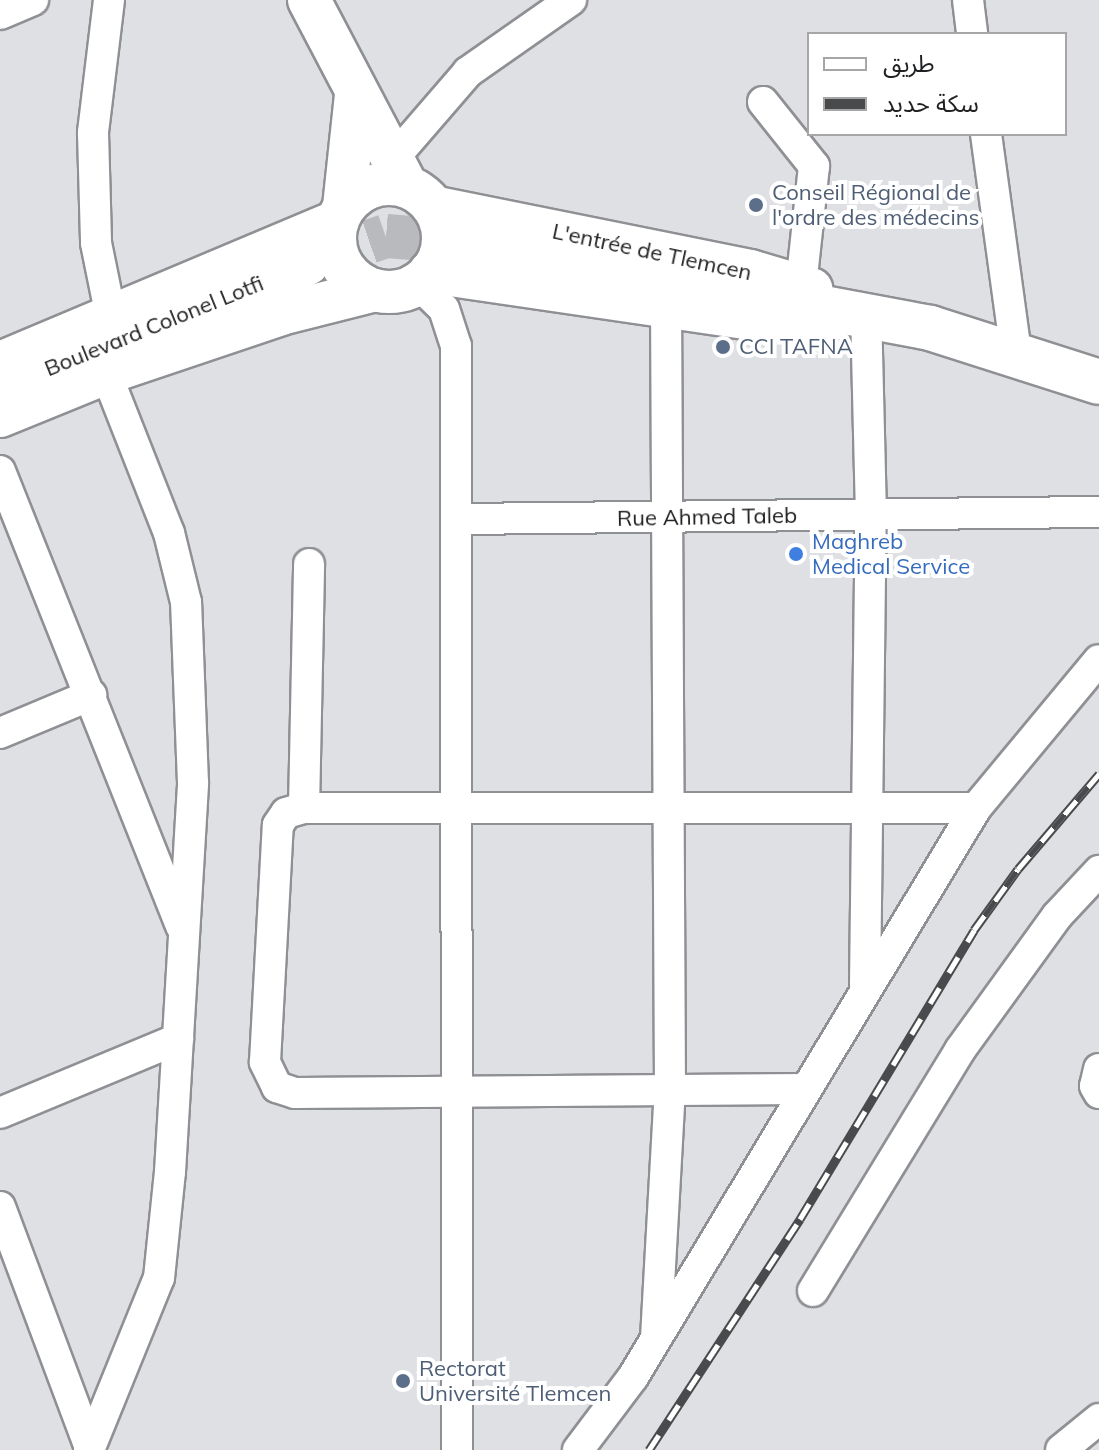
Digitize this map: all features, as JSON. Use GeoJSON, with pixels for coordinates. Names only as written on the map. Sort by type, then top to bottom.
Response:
{"type":"FeatureCollection","features":[{"type":"Feature","properties":{"kind":"main road"},"geometry":{"type":"LineString","coordinates":[[0,416],[106,373],[281,314],[424,278],[442,247],[411,184],[356,94],[309,0]]}},
{"type":"Feature","properties":{"kind":"main road"},"geometry":{"type":"LineString","coordinates":[[356,94],[340,214],[338,256],[359,283],[375,290]]}},
{"type":"Feature","properties":{"kind":"main road"},"geometry":{"type":"LineString","coordinates":[[0,363],[111,317],[340,214],[372,186],[411,184]]}},
{"type":"Feature","properties":{"kind":"main road","name":"L'entrée de Tlemcen"},"geometry":{"type":"LineString","coordinates":[[411,184],[801,285],[866,315]]}},
{"type":"Feature","properties":{"kind":"main road","name":"L'entrée de Tlemcen"},"geometry":{"type":"LineString","coordinates":[[476,243],[866,315],[1016,352],[1099,382]]}},
{"type":"Feature","properties":{"kind":"main road","name":"Boulevard Colonel Lotfi"},"geometry":{"type":"LineString","coordinates":[[0,389],[307,263]]}},
{"type":"Feature","properties":{"kind":"main road","name":"L'entrée de Tlemcen"},"geometry":{"type":"LineString","coordinates":[[424,278],[796,323],[866,315]]}},
{"type":"Feature","properties":{"kind":"street"},"geometry":{"type":"LineString","coordinates":[[0,14],[33,0]]}},
{"type":"Feature","properties":{"kind":"street"},"geometry":{"type":"LineString","coordinates":[[109,0],[93,133],[96,243],[111,317]]}},
{"type":"Feature","properties":{"kind":"street"},"geometry":{"type":"LineString","coordinates":[[411,184],[468,72],[571,0]]}},
{"type":"Feature","properties":{"kind":"street"},"geometry":{"type":"LineString","coordinates":[[968,0],[972,32]]}},
{"type":"Feature","properties":{"kind":"street"},"geometry":{"type":"LineString","coordinates":[[763,102],[814,166],[801,285]]}},
{"type":"Feature","properties":{"kind":"street"},"geometry":{"type":"LineString","coordinates":[[986,136],[1016,352]]}},
{"type":"Feature","properties":{"kind":"street"},"geometry":{"type":"LineString","coordinates":[[424,278],[455,333],[459,519],[457,1450]]}},
{"type":"Feature","properties":{"kind":"street"},"geometry":{"type":"LineString","coordinates":[[656,1338],[670,1089],[666,307]]}},
{"type":"Feature","properties":{"kind":"street"},"geometry":{"type":"LineString","coordinates":[[865,986],[871,515],[866,315]]}},
{"type":"Feature","properties":{"kind":"street"},"geometry":{"type":"LineString","coordinates":[[1057,367],[1099,358]]}},
{"type":"Feature","properties":{"kind":"street"},"geometry":{"type":"LineString","coordinates":[[89,1449],[159,1278],[178,1039],[193,783],[186,602],[169,533],[106,373]]}},
{"type":"Feature","properties":{"kind":"street"},"geometry":{"type":"LineString","coordinates":[[0,471],[185,936]]}},
{"type":"Feature","properties":{"kind":"street","name":"Rue Ahmed Taleb"},"geometry":{"type":"LineString","coordinates":[[459,519],[1099,512]]}},
{"type":"Feature","properties":{"kind":"street"},"geometry":{"type":"LineString","coordinates":[[304,808],[309,564]]}},
{"type":"Feature","properties":{"kind":"street"},"geometry":{"type":"LineString","coordinates":[[578,1450],[656,1338],[865,986],[976,808],[1099,660]]}},
{"type":"Feature","properties":{"kind":"street"},"geometry":{"type":"LineString","coordinates":[[0,733],[91,695]]}},
{"type":"Feature","properties":{"kind":"street"},"geometry":{"type":"LineString","coordinates":[[806,1089],[295,1093],[269,1081],[265,1062],[276,831],[286,813],[304,808],[976,808]]}},
{"type":"Feature","properties":{"kind":"street"},"geometry":{"type":"LineString","coordinates":[[813,1291],[960,1050],[1057,916],[1099,871]]}},
{"type":"Feature","properties":{"kind":"street"},"geometry":{"type":"LineString","coordinates":[[0,1113],[178,1039]]}},
{"type":"Feature","properties":{"kind":"street"},"geometry":{"type":"LineString","coordinates":[[1099,1069],[1099,1093]]}},
{"type":"Feature","properties":{"kind":"street"},"geometry":{"type":"LineString","coordinates":[[0,1207],[89,1449]]}},
{"type":"Feature","properties":{"kind":"street"},"geometry":{"type":"LineString","coordinates":[[1061,1450],[1099,1419]]}},
{"type":"Feature","properties":{"kind":"tunnel"},"geometry":{"type":"LineString","coordinates":[[307,263],[386,236],[476,243]]}},
{"type":"Feature","properties":{"kind":"railway"},"geometry":{"type":"LineString","coordinates":[[649,1450],[800,1219],[974,930],[1018,869],[1099,774]]}},
{"type":"Feature","properties":{"kind":"place","name":"Conseil Régional de l'ordre des médecins"},"geometry":{"type":"Point","coordinates":[756,205]}},
{"type":"Feature","properties":{"kind":"place","name":"CCI TAFNA"},"geometry":{"type":"Point","coordinates":[723,347]}},
{"type":"Feature","properties":{"kind":"place","name":"Maghreb Medical Service"},"geometry":{"type":"Point","coordinates":[796,554]}},
{"type":"Feature","properties":{"kind":"place","name":"Rectorat Université Tlemcen"},"geometry":{"type":"Point","coordinates":[403,1381]}}]}
